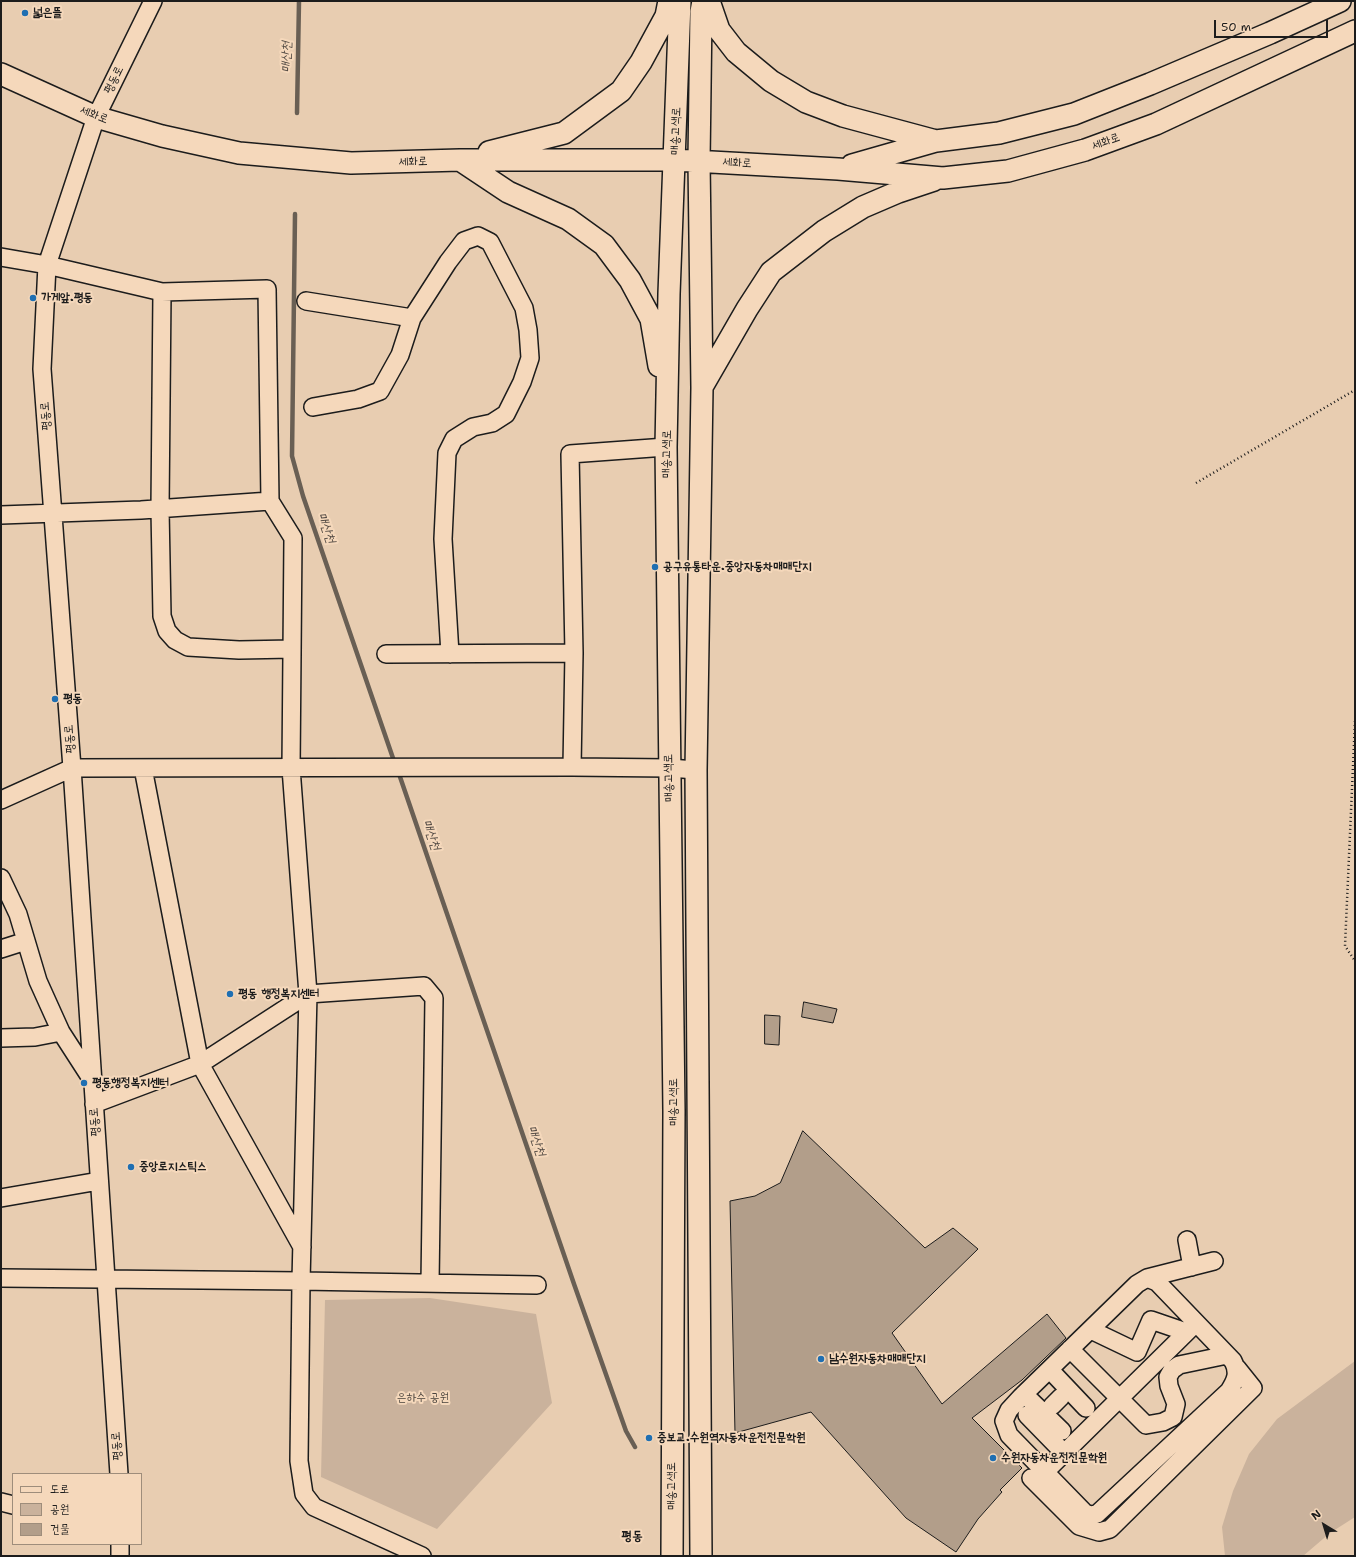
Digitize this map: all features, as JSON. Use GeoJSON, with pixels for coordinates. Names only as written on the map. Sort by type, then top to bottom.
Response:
{"type":"FeatureCollection","features":[{"type":"Feature","properties":{"kind":"main road"},"geometry":{"type":"LineString","coordinates":[[460,160],[564,133],[621,91],[641,62],[666,16],[669,1]]}},
{"type":"Feature","properties":{"kind":"main road","name":"매송고색로"},"geometry":{"type":"LineString","coordinates":[[672,1556],[674,1111],[666,448],[680,1]]}},
{"type":"Feature","properties":{"kind":"main road","name":"매송고색로"},"geometry":{"type":"LineString","coordinates":[[701,1556],[696,770],[702,388],[698,161],[703,1]]}},
{"type":"Feature","properties":{"kind":"main road"},"geometry":{"type":"LineString","coordinates":[[709,1],[719,30],[736,52],[771,82],[806,102],[843,116],[936,141]]}},
{"type":"Feature","properties":{"kind":"main road"},"geometry":{"type":"LineString","coordinates":[[1270,33],[1326,1]]}},
{"type":"Feature","properties":{"kind":"main road","name":"세화로"},"geometry":{"type":"LineString","coordinates":[[838,169],[936,141],[999,133],[1074,114],[1150,84],[1270,33],[1340,1]]}},
{"type":"Feature","properties":{"kind":"main road","name":"세화로"},"geometry":{"type":"LineString","coordinates":[[1,74],[96,117],[162,136],[240,153],[351,163],[460,160],[675,160],[838,169],[942,178],[1008,171],[1085,150],[1156,124],[1355,31]]}},
{"type":"Feature","properties":{"kind":"main road"},"geometry":{"type":"LineString","coordinates":[[460,160],[508,192],[568,219],[604,246],[630,280],[651,319],[667,418]]}},
{"type":"Feature","properties":{"kind":"main road"},"geometry":{"type":"LineString","coordinates":[[702,388],[747,309],[771,272],[824,231],[863,208],[898,192],[942,178]]}},
{"type":"Feature","properties":{"kind":"street","name":"평동로"},"geometry":{"type":"LineString","coordinates":[[119,1473],[72,768],[42,369],[47,265],[96,117],[153,1]]}},
{"type":"Feature","properties":{"kind":"street"},"geometry":{"type":"LineString","coordinates":[[313,408],[358,399],[380,391],[400,355],[412,318],[448,262],[464,241],[478,236],[490,242],[524,308],[528,330],[530,358],[522,382],[506,414],[492,423],[473,427],[454,438],[448,453],[443,539],[450,654]]}},
{"type":"Feature","properties":{"kind":"street"},"geometry":{"type":"LineString","coordinates":[[1,258],[47,265],[162,292],[267,289],[270,501],[293,538],[291,768],[308,994],[301,1280],[299,1461],[304,1494],[314,1507],[422,1556]]}},
{"type":"Feature","properties":{"kind":"street"},"geometry":{"type":"LineString","coordinates":[[162,292],[160,509],[162,616],[167,631],[175,640],[188,647],[239,650],[292,649]]}},
{"type":"Feature","properties":{"kind":"street"},"geometry":{"type":"LineString","coordinates":[[306,301],[412,318]]}},
{"type":"Feature","properties":{"kind":"street"},"geometry":{"type":"LineString","coordinates":[[572,767],[574,653],[570,454],[666,448]]}},
{"type":"Feature","properties":{"kind":"street"},"geometry":{"type":"LineString","coordinates":[[1,515],[160,509],[270,501]]}},
{"type":"Feature","properties":{"kind":"street"},"geometry":{"type":"LineString","coordinates":[[386,654],[574,653]]}},
{"type":"Feature","properties":{"kind":"street"},"geometry":{"type":"LineString","coordinates":[[1,800],[72,768],[572,767],[669,768],[696,770]]}},
{"type":"Feature","properties":{"kind":"street"},"geometry":{"type":"LineString","coordinates":[[142,768],[200,1064],[302,1247]]}},
{"type":"Feature","properties":{"kind":"street"},"geometry":{"type":"LineString","coordinates":[[1,878],[18,914],[38,981],[61,1032],[93,1082]]}},
{"type":"Feature","properties":{"kind":"street"},"geometry":{"type":"LineString","coordinates":[[1,950],[26,941]]}},
{"type":"Feature","properties":{"kind":"street"},"geometry":{"type":"LineString","coordinates":[[94,1104],[200,1064],[308,994],[424,986],[434,998],[430,1283]]}},
{"type":"Feature","properties":{"kind":"street"},"geometry":{"type":"LineString","coordinates":[[1,1038],[34,1037],[61,1032]]}},
{"type":"Feature","properties":{"kind":"street"},"geometry":{"type":"LineString","coordinates":[[1,1198],[99,1181]]}},
{"type":"Feature","properties":{"kind":"street"},"geometry":{"type":"LineString","coordinates":[[1187,1240],[1192,1267]]}},
{"type":"Feature","properties":{"kind":"street"},"geometry":{"type":"LineString","coordinates":[[1147,1278],[1157,1282],[1191,1328],[1232,1362],[1236,1380],[1229,1390],[1097,1514],[1091,1515],[1085,1513],[1038,1475],[1009,1435],[1004,1421],[1010,1410],[1024,1394],[1138,1284],[1147,1278],[1214,1261]]}},
{"type":"Feature","properties":{"kind":"street"},"geometry":{"type":"LineString","coordinates":[[1,1278],[301,1280],[537,1285]]}},
{"type":"Feature","properties":{"kind":"street"},"geometry":{"type":"LineString","coordinates":[[1091,1330],[1137,1352],[1151,1320],[1191,1328]]}},
{"type":"Feature","properties":{"kind":"street"},"geometry":{"type":"LineString","coordinates":[[1038,1475],[1064,1453],[1191,1328]]}},
{"type":"Feature","properties":{"kind":"street"},"geometry":{"type":"LineString","coordinates":[[1070,1349],[1146,1425],[1163,1422],[1173,1417],[1176,1404],[1169,1386],[1168,1377],[1172,1370],[1179,1365],[1232,1362]]}},
{"type":"Feature","properties":{"kind":"street"},"geometry":{"type":"LineString","coordinates":[[1050,1370],[1066,1406]]}},
{"type":"Feature","properties":{"kind":"street"},"geometry":{"type":"LineString","coordinates":[[1024,1394],[1066,1406],[1091,1426]]}},
{"type":"Feature","properties":{"kind":"street"},"geometry":{"type":"LineString","coordinates":[[1031,1424],[1064,1453]]}},
{"type":"Feature","properties":{"kind":"street"},"geometry":{"type":"LineString","coordinates":[[1,1502],[12,1505]]}},
{"type":"Feature","properties":{"kind":"street"},"geometry":{"type":"LineString","coordinates":[[120,1545],[120,1556]]}},
{"type":"Feature","properties":{"kind":"path"},"geometry":{"type":"LineString","coordinates":[[1196,483],[1355,390]]}},
{"type":"Feature","properties":{"kind":"path"},"geometry":{"type":"LineString","coordinates":[[1355,722],[1345,946],[1355,961]]}},
{"type":"Feature","properties":{"kind":"green space","name":"은하수 공원"},"geometry":{"type":"Polygon","coordinates":[[[430,1298],[536,1314],[552,1403],[437,1529],[321,1477],[325,1300],[430,1298]]]}},
{"type":"Feature","properties":{"kind":"green space"},"geometry":{"type":"Polygon","coordinates":[[[1355,1361],[1355,1517],[1330,1533],[1303,1556],[1225,1556],[1222,1527],[1233,1491],[1249,1454],[1277,1419],[1355,1361]]]}},
{"type":"Feature","properties":{"kind":"building"},"geometry":{"type":"Polygon","coordinates":[[[804,1002],[837,1009],[833,1023],[802,1017],[804,1002]]]}},
{"type":"Feature","properties":{"kind":"building"},"geometry":{"type":"Polygon","coordinates":[[[765,1015],[780,1016],[779,1045],[765,1044],[765,1015]]]}},
{"type":"Feature","properties":{"kind":"building","name":"남수원자동차매매단지"},"geometry":{"type":"Polygon","coordinates":[[[803,1131],[925,1248],[953,1228],[978,1249],[892,1333],[942,1404],[1047,1314],[1066,1338],[1022,1380],[972,1418],[1022,1468],[1000,1490],[1002,1492],[978,1519],[956,1552],[906,1518],[811,1412],[735,1433],[730,1201],[755,1196],[780,1183],[803,1131]]]}},
{"type":"Feature","properties":{"kind":"waterway","name":"매산천"},"geometry":{"type":"LineString","coordinates":[[297,113],[299,1]]}},
{"type":"Feature","properties":{"kind":"waterway","name":"매산천"},"geometry":{"type":"LineString","coordinates":[[295,214],[292,456],[303,496],[395,764]]}},
{"type":"Feature","properties":{"kind":"waterway","name":"매산천"},"geometry":{"type":"LineString","coordinates":[[398,771],[574,1284],[626,1431],[635,1447]]}},
{"type":"Feature","properties":{"kind":"place","name":"넓은뜰"},"geometry":{"type":"Point","coordinates":[25,13]}},
{"type":"Feature","properties":{"kind":"place","name":"가게앞.평동"},"geometry":{"type":"Point","coordinates":[33,298]}},
{"type":"Feature","properties":{"kind":"place","name":"공구유통타운.중앙자동차매매단지"},"geometry":{"type":"Point","coordinates":[655,567]}},
{"type":"Feature","properties":{"kind":"place","name":"평동"},"geometry":{"type":"Point","coordinates":[55,699]}},
{"type":"Feature","properties":{"kind":"place","name":"평동 행정복지센터"},"geometry":{"type":"Point","coordinates":[230,994]}},
{"type":"Feature","properties":{"kind":"place","name":"평동행정복지센터"},"geometry":{"type":"Point","coordinates":[84,1083]}},
{"type":"Feature","properties":{"kind":"place","name":"중앙로지스틱스"},"geometry":{"type":"Point","coordinates":[131,1167]}},
{"type":"Feature","properties":{"kind":"place","name":"남수원자동차매매단지"},"geometry":{"type":"Point","coordinates":[821,1359]}},
{"type":"Feature","properties":{"kind":"place","name":"중보교.수원역자동차운전전문학원"},"geometry":{"type":"Point","coordinates":[649,1438]}},
{"type":"Feature","properties":{"kind":"place","name":"수원자동차운전전문학원"},"geometry":{"type":"Point","coordinates":[993,1458]}},
{"type":"Feature","properties":{"kind":"district","name":"평동"},"geometry":{"type":"Point","coordinates":[632,1537]}}]}
